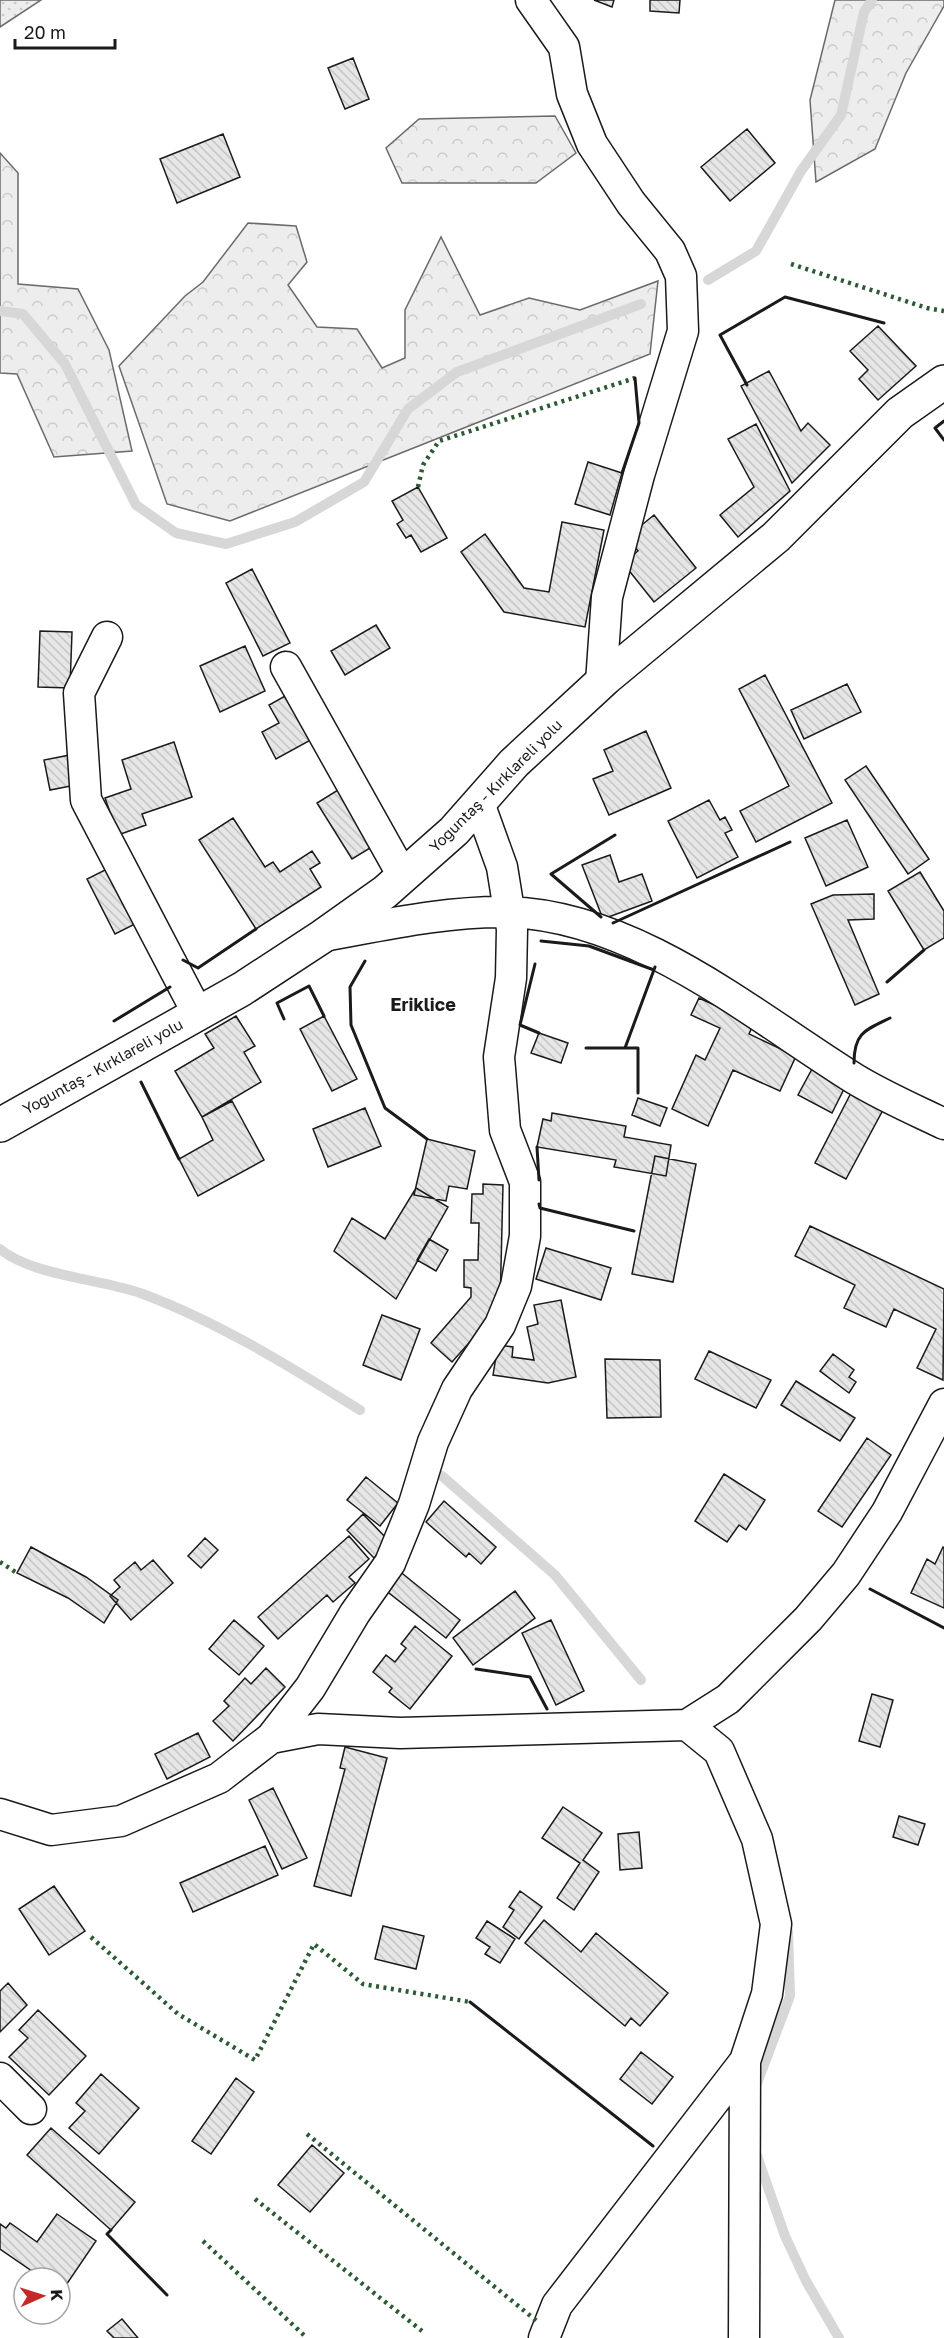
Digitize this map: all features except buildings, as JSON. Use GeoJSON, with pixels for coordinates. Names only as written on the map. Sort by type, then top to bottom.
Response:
{"type":"FeatureCollection","features":[{"type":"Feature","properties":{"kind":"street"},"geometry":{"type":"LineString","coordinates":[[531,0],[564,47],[572,94],[592,144],[631,203],[670,251],[681,276],[683,331],[639,476],[607,597],[601,683]]}},
{"type":"Feature","properties":{"kind":"street","name":"Yoğuntaş - Kırklareli yolu"},"geometry":{"type":"LineString","coordinates":[[0,1125],[198,1014],[323,936],[403,876],[454,831],[514,763],[601,683],[777,537],[900,413],[944,382]]}},
{"type":"Feature","properties":{"kind":"street"},"geometry":{"type":"LineString","coordinates":[[107,637],[79,693],[86,800],[198,1014]]}},
{"type":"Feature","properties":{"kind":"street"},"geometry":{"type":"LineString","coordinates":[[286,667],[403,876]]}},
{"type":"Feature","properties":{"kind":"street"},"geometry":{"type":"LineString","coordinates":[[0,1839],[12,1834],[121,1821],[219,1778],[271,1738],[310,1688],[355,1613],[390,1563],[414,1504],[433,1442],[457,1389],[500,1325],[516,1286],[525,1236],[525,1182],[505,1130],[500,1057],[511,978],[509,912],[502,867],[479,803]]}},
{"type":"Feature","properties":{"kind":"street"},"geometry":{"type":"LineString","coordinates":[[323,936],[444,914],[509,912],[574,922],[645,949],[700,977],[857,1079],[944,1124]]}},
{"type":"Feature","properties":{"kind":"street"},"geometry":{"type":"LineString","coordinates":[[271,1738],[318,1729],[400,1733],[687,1725],[728,1699],[808,1619],[846,1574],[886,1512],[944,1404]]}},
{"type":"Feature","properties":{"kind":"street"},"geometry":{"type":"LineString","coordinates":[[687,1725],[719,1751],[757,1839],[776,1924],[767,1994],[745,2061],[744,2338]]}},
{"type":"Feature","properties":{"kind":"street"},"geometry":{"type":"LineString","coordinates":[[0,1814],[51,1830]]}},
{"type":"Feature","properties":{"kind":"street"},"geometry":{"type":"LineString","coordinates":[[544,2338],[557,2305],[745,2061]]}},
{"type":"Feature","properties":{"kind":"street"},"geometry":{"type":"LineString","coordinates":[[0,2078],[31,2109]]}},
{"type":"Feature","properties":{"kind":"green space"},"geometry":{"type":"Polygon","coordinates":[[[0,0],[41,0],[0,27],[0,0]]]}},
{"type":"Feature","properties":{"kind":"green space"},"geometry":{"type":"Polygon","coordinates":[[[835,0],[944,0],[944,6],[906,73],[875,149],[816,182],[810,100],[835,0]]]}},
{"type":"Feature","properties":{"kind":"green space"},"geometry":{"type":"Polygon","coordinates":[[[555,116],[576,153],[536,183],[402,183],[386,148],[419,119],[555,116]]]}},
{"type":"Feature","properties":{"kind":"green space"},"geometry":{"type":"Polygon","coordinates":[[[0,153],[18,173],[18,284],[78,289],[109,350],[132,451],[54,457],[17,374],[0,373],[0,153]]]}},
{"type":"Feature","properties":{"kind":"green space"},"geometry":{"type":"Polygon","coordinates":[[[248,223],[296,226],[307,262],[288,285],[317,327],[357,329],[382,368],[405,358],[405,310],[441,237],[480,315],[529,298],[580,310],[658,281],[650,354],[230,521],[167,504],[119,366],[185,296],[203,282],[248,223]]]}},
{"type":"Feature","properties":{"kind":"waterway"},"geometry":{"type":"LineString","coordinates":[[708,280],[756,251],[801,171],[841,115],[864,12],[872,0]]}},
{"type":"Feature","properties":{"kind":"waterway"},"geometry":{"type":"LineString","coordinates":[[0,311],[23,314],[65,364],[136,505],[176,533],[226,544],[295,522],[364,482],[408,409],[457,372],[641,304]]}},
{"type":"Feature","properties":{"kind":"waterway"},"geometry":{"type":"LineString","coordinates":[[0,1249],[30,1265],[127,1289],[200,1318],[255,1347],[360,1410]]}},
{"type":"Feature","properties":{"kind":"waterway"},"geometry":{"type":"LineString","coordinates":[[442,1476],[555,1575],[641,1680]]}},
{"type":"Feature","properties":{"kind":"waterway"},"geometry":{"type":"LineString","coordinates":[[756,2086],[790,1996],[788,1931]]}},
{"type":"Feature","properties":{"kind":"waterway"},"geometry":{"type":"LineString","coordinates":[[756,2153],[785,2236],[806,2281],[839,2338]]}},
{"type":"Feature","properties":{"kind":"hedge"},"geometry":{"type":"LineString","coordinates":[[791,264],[927,308],[944,311]]}},
{"type":"Feature","properties":{"kind":"hedge"},"geometry":{"type":"LineString","coordinates":[[418,487],[423,465],[439,441],[635,378]]}},
{"type":"Feature","properties":{"kind":"hedge"},"geometry":{"type":"LineString","coordinates":[[0,1562],[17,1573]]}},
{"type":"Feature","properties":{"kind":"hedge"},"geometry":{"type":"LineString","coordinates":[[91,1937],[178,2014],[255,2060],[314,1944],[363,1984],[470,2002]]}},
{"type":"Feature","properties":{"kind":"hedge"},"geometry":{"type":"LineString","coordinates":[[307,2134],[538,2322]]}},
{"type":"Feature","properties":{"kind":"hedge"},"geometry":{"type":"LineString","coordinates":[[255,2199],[422,2331]]}},
{"type":"Feature","properties":{"kind":"hedge"},"geometry":{"type":"LineString","coordinates":[[203,2241],[307,2338]]}},
{"type":"Feature","properties":{"kind":"wall"},"geometry":{"type":"LineString","coordinates":[[747,385],[720,335],[785,297],[884,323]]}},
{"type":"Feature","properties":{"kind":"wall"},"geometry":{"type":"LineString","coordinates":[[622,473],[639,423],[635,378]]}},
{"type":"Feature","properties":{"kind":"wall"},"geometry":{"type":"LineString","coordinates":[[944,421],[935,428],[944,440]]}},
{"type":"Feature","properties":{"kind":"wall"},"geometry":{"type":"LineString","coordinates":[[601,917],[551,874],[615,835]]}},
{"type":"Feature","properties":{"kind":"wall"},"geometry":{"type":"LineString","coordinates":[[613,923],[790,842]]}},
{"type":"Feature","properties":{"kind":"wall"},"geometry":{"type":"LineString","coordinates":[[183,960],[198,968],[256,929]]}},
{"type":"Feature","properties":{"kind":"wall"},"geometry":{"type":"LineString","coordinates":[[541,941],[589,946],[654,970]]}},
{"type":"Feature","properties":{"kind":"wall"},"geometry":{"type":"LineString","coordinates":[[887,982],[924,950]]}},
{"type":"Feature","properties":{"kind":"wall"},"geometry":{"type":"LineString","coordinates":[[365,961],[350,987],[351,1025],[385,1108],[427,1139]]}},
{"type":"Feature","properties":{"kind":"wall"},"geometry":{"type":"LineString","coordinates":[[535,964],[520,1025],[539,1033]]}},
{"type":"Feature","properties":{"kind":"wall"},"geometry":{"type":"LineString","coordinates":[[625,1048],[655,967]]}},
{"type":"Feature","properties":{"kind":"wall"},"geometry":{"type":"LineString","coordinates":[[284,1019],[277,1003],[309,986],[324,1016]]}},
{"type":"Feature","properties":{"kind":"wall"},"geometry":{"type":"LineString","coordinates":[[114,1021],[170,987]]}},
{"type":"Feature","properties":{"kind":"wall"},"geometry":{"type":"LineString","coordinates":[[854,1063],[859,1039],[868,1030],[890,1018]]}},
{"type":"Feature","properties":{"kind":"wall"},"geometry":{"type":"LineString","coordinates":[[586,1048],[638,1048],[638,1093]]}},
{"type":"Feature","properties":{"kind":"wall"},"geometry":{"type":"LineString","coordinates":[[141,1082],[179,1159]]}},
{"type":"Feature","properties":{"kind":"wall"},"geometry":{"type":"LineString","coordinates":[[537,1147],[539,1180]]}},
{"type":"Feature","properties":{"kind":"wall"},"geometry":{"type":"LineString","coordinates":[[539,1204],[540,1208],[634,1231]]}},
{"type":"Feature","properties":{"kind":"wall"},"geometry":{"type":"LineString","coordinates":[[870,1589],[944,1628]]}},
{"type":"Feature","properties":{"kind":"wall"},"geometry":{"type":"LineString","coordinates":[[476,1669],[530,1677],[547,1709]]}},
{"type":"Feature","properties":{"kind":"wall"},"geometry":{"type":"LineString","coordinates":[[470,2002],[653,2146]]}},
{"type":"Feature","properties":{"kind":"wall"},"geometry":{"type":"LineString","coordinates":[[111,2230],[107,2234],[167,2295]]}},
{"type":"Feature","properties":{"kind":"district","name":"Eriklice"},"geometry":{"type":"Point","coordinates":[423,1005]}}]}
